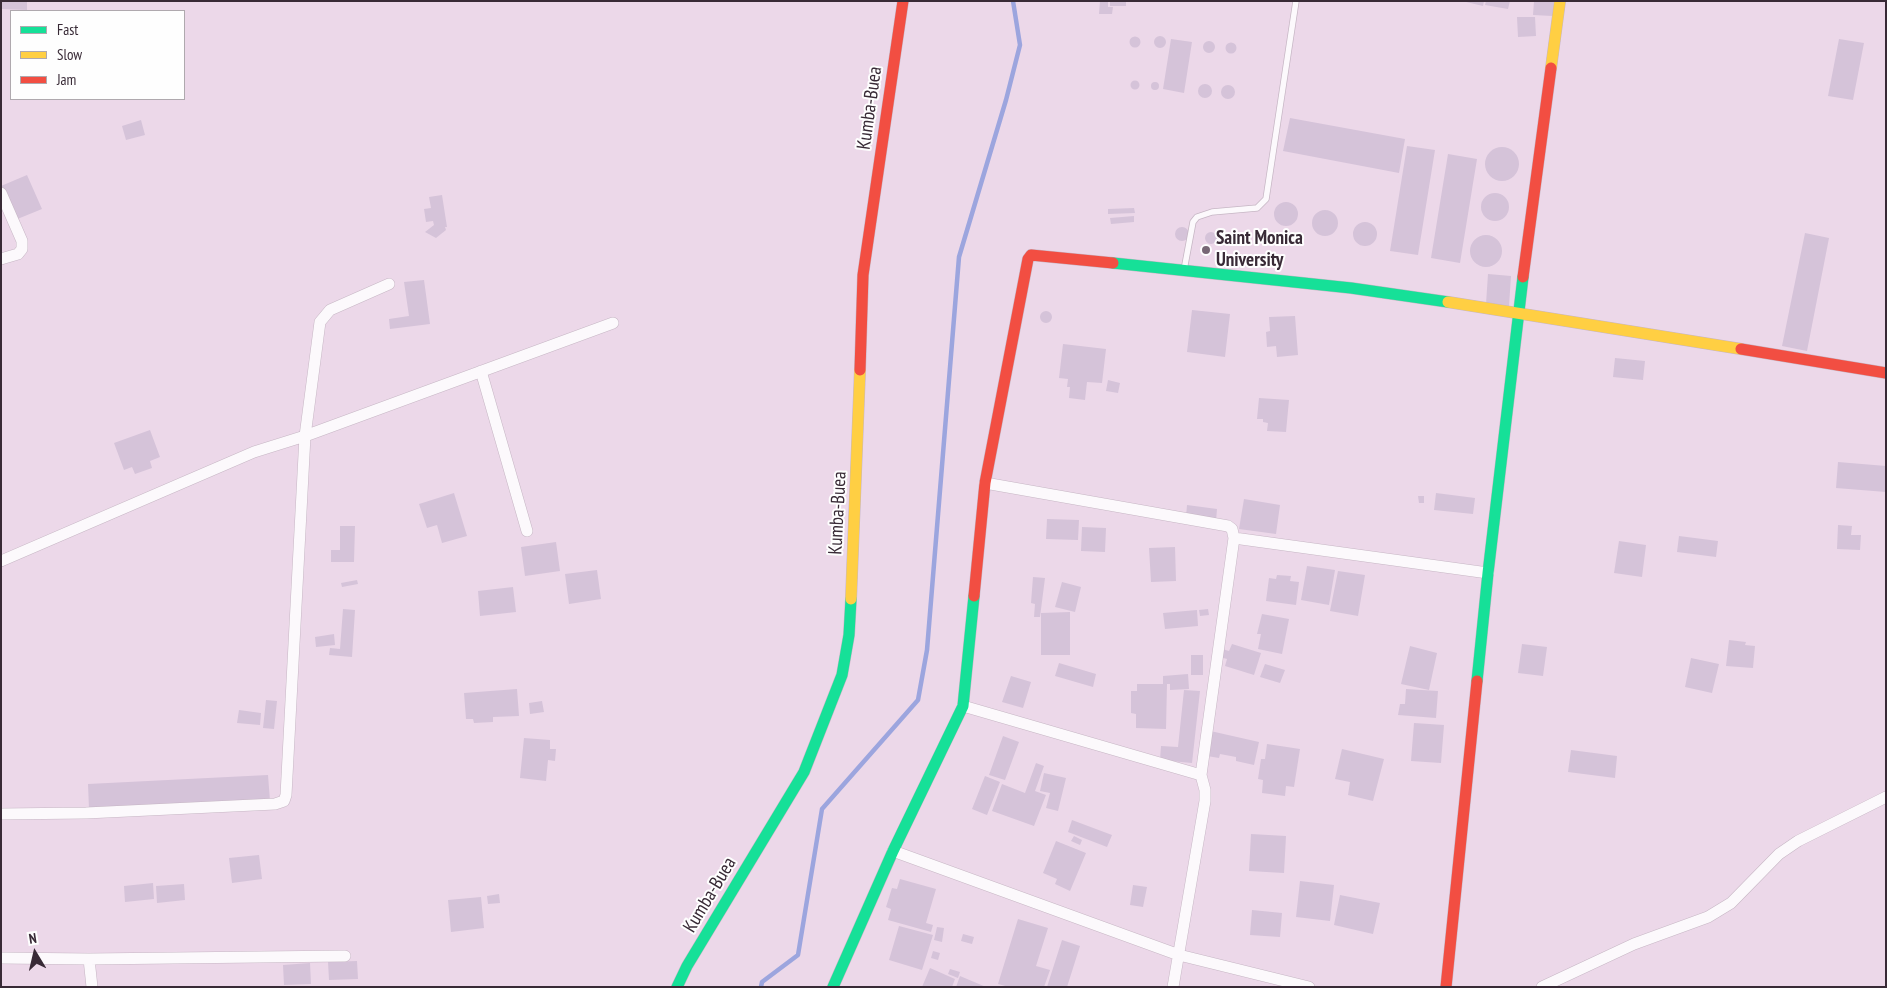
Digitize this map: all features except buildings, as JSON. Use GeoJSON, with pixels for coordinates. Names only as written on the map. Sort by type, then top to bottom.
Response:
{"type":"FeatureCollection","features":[{"type":"Feature","properties":{"kind":"main road","name":"Kumba-Buea"},"geometry":{"type":"LineString","coordinates":[[677,987],[687,966],[804,772],[842,675],[850,635],[858,479],[863,275],[903,1]]}},
{"type":"Feature","properties":{"kind":"main road"},"geometry":{"type":"LineString","coordinates":[[1446,987],[1488,573],[1534,181],[1560,1]]}},
{"type":"Feature","properties":{"kind":"main road"},"geometry":{"type":"LineString","coordinates":[[833,987],[893,851],[963,706],[985,484],[1028,259],[1034,254],[1351,288],[1519,313],[1886,373]]}},
{"type":"Feature","properties":{"kind":"street"},"geometry":{"type":"LineString","coordinates":[[1,193],[22,242],[22,248],[18,254],[1,260]]}},
{"type":"Feature","properties":{"kind":"street"},"geometry":{"type":"LineString","coordinates":[[1,814],[86,813],[275,804],[284,801],[286,795],[305,436],[320,322],[330,310],[389,284]]}},
{"type":"Feature","properties":{"kind":"street"},"geometry":{"type":"LineString","coordinates":[[1,562],[254,452],[305,436],[613,323]]}},
{"type":"Feature","properties":{"kind":"street"},"geometry":{"type":"LineString","coordinates":[[481,371],[527,531]]}},
{"type":"Feature","properties":{"kind":"street"},"geometry":{"type":"LineString","coordinates":[[985,484],[1228,526],[1232,529],[1234,538],[1201,775],[1205,790],[1205,800],[1174,987]]}},
{"type":"Feature","properties":{"kind":"street"},"geometry":{"type":"LineString","coordinates":[[1234,538],[1488,573]]}},
{"type":"Feature","properties":{"kind":"street"},"geometry":{"type":"LineString","coordinates":[[963,706],[1201,775]]}},
{"type":"Feature","properties":{"kind":"street"},"geometry":{"type":"LineString","coordinates":[[1542,987],[1634,944],[1708,917],[1731,902],[1779,854],[1798,841],[1886,797]]}},
{"type":"Feature","properties":{"kind":"street"},"geometry":{"type":"LineString","coordinates":[[893,851],[1179,955],[1309,987]]}},
{"type":"Feature","properties":{"kind":"street"},"geometry":{"type":"LineString","coordinates":[[1,958],[90,959],[345,956]]}},
{"type":"Feature","properties":{"kind":"street"},"geometry":{"type":"LineString","coordinates":[[90,959],[92,987]]}},
{"type":"Feature","properties":{"kind":"lane"},"geometry":{"type":"LineString","coordinates":[[1184,270],[1193,222],[1196,217],[1212,212],[1257,208],[1266,199],[1296,1]]}},
{"type":"Feature","properties":{"kind":"waterway"},"geometry":{"type":"LineString","coordinates":[[761,987],[762,982],[798,955],[822,809],[918,700],[927,650],[959,257],[1006,100],[1020,45],[1013,1]]}},
{"type":"Feature","properties":{"kind":"traffic: fast"},"geometry":{"type":"LineString","coordinates":[[1113,263],[1351,288],[1448,302]]}},
{"type":"Feature","properties":{"kind":"traffic: fast"},"geometry":{"type":"LineString","coordinates":[[1477,681],[1523,277]]}},
{"type":"Feature","properties":{"kind":"traffic: fast"},"geometry":{"type":"LineString","coordinates":[[833,987],[893,851],[963,706],[974,596]]}},
{"type":"Feature","properties":{"kind":"traffic: fast"},"geometry":{"type":"LineString","coordinates":[[677,987],[687,966],[804,772],[842,675],[849,635],[851,599]]}},
{"type":"Feature","properties":{"kind":"traffic: slow"},"geometry":{"type":"LineString","coordinates":[[1551,68],[1560,1]]}},
{"type":"Feature","properties":{"kind":"traffic: slow"},"geometry":{"type":"LineString","coordinates":[[1448,302],[1741,349]]}},
{"type":"Feature","properties":{"kind":"traffic: slow"},"geometry":{"type":"LineString","coordinates":[[851,599],[860,370]]}},
{"type":"Feature","properties":{"kind":"traffic: jam"},"geometry":{"type":"LineString","coordinates":[[860,370],[863,275],[903,1]]}},
{"type":"Feature","properties":{"kind":"traffic: jam"},"geometry":{"type":"LineString","coordinates":[[1523,277],[1551,68]]}},
{"type":"Feature","properties":{"kind":"traffic: jam"},"geometry":{"type":"LineString","coordinates":[[974,596],[985,483],[1028,259],[1031,255],[1113,263]]}},
{"type":"Feature","properties":{"kind":"traffic: jam"},"geometry":{"type":"LineString","coordinates":[[1741,349],[1886,373]]}},
{"type":"Feature","properties":{"kind":"traffic: jam"},"geometry":{"type":"LineString","coordinates":[[1446,987],[1477,681]]}},
{"type":"Feature","properties":{"kind":"place","name":"Saint Monica University"},"geometry":{"type":"Point","coordinates":[1206,250]}}]}
